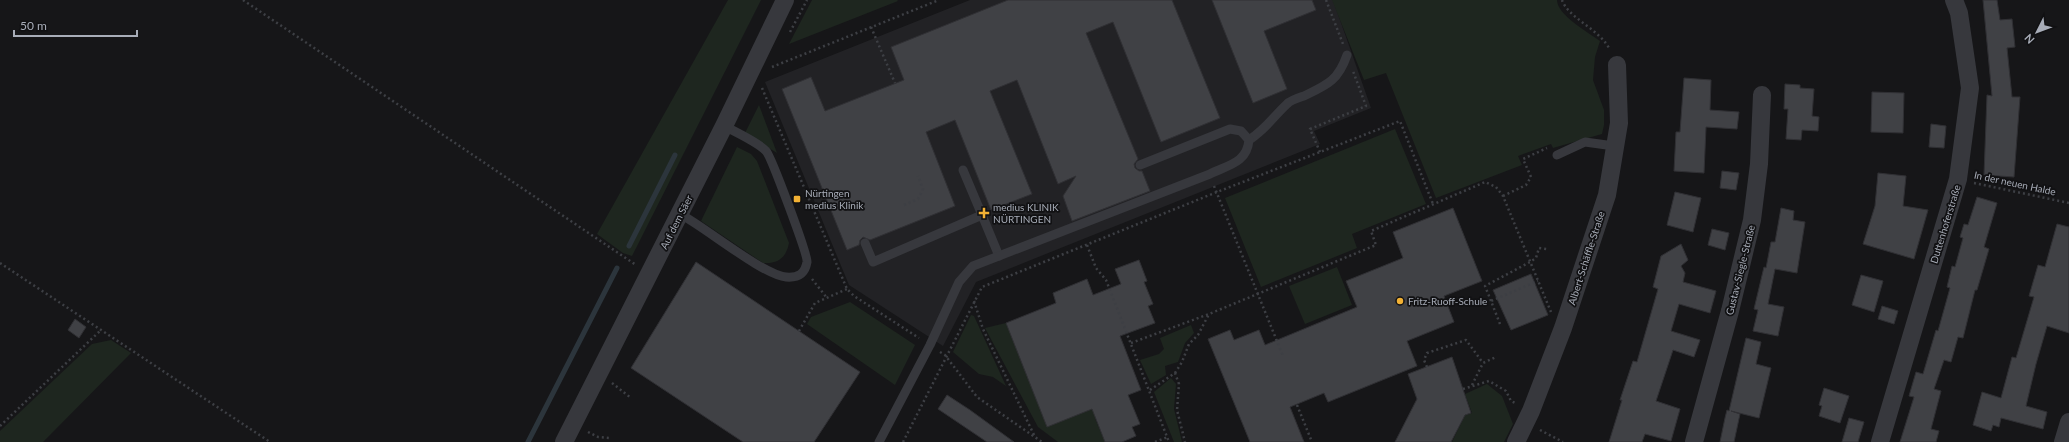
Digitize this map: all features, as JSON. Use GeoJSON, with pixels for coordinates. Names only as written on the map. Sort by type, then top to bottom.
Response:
{"type":"FeatureCollection","features":[{"type":"Feature","properties":{"kind":"street","name":"Auf dem Säer"},"geometry":{"type":"LineString","coordinates":[[564,442],[724,126],[785,0]]}},
{"type":"Feature","properties":{"kind":"street","name":"Duttenhoferstraße"},"geometry":{"type":"LineString","coordinates":[[1880,442],[1958,179],[1970,88],[1959,13],[1954,0]]}},
{"type":"Feature","properties":{"kind":"street","name":"Albert-Schäffle-Straße"},"geometry":{"type":"LineString","coordinates":[[1516,442],[1540,388],[1583,271],[1607,195],[1619,123],[1617,65]]}},
{"type":"Feature","properties":{"kind":"street","name":"Gustav-Siegle-Straße"},"geometry":{"type":"LineString","coordinates":[[1694,442],[1730,311],[1752,220],[1759,164],[1762,95]]}},
{"type":"Feature","properties":{"kind":"street"},"geometry":{"type":"LineString","coordinates":[[2063,442],[2069,422]]}},
{"type":"Feature","properties":{"kind":"lane"},"geometry":{"type":"LineString","coordinates":[[1249,140],[1263,131],[1288,103],[1324,86],[1334,78],[1342,70],[1347,55]]}},
{"type":"Feature","properties":{"kind":"lane"},"geometry":{"type":"LineString","coordinates":[[680,214],[695,222],[765,270],[784,277],[793,278],[800,276],[805,270],[808,260],[803,241],[766,151],[724,126]]}},
{"type":"Feature","properties":{"kind":"lane"},"geometry":{"type":"LineString","coordinates":[[879,442],[930,345],[959,282],[973,266],[1081,222],[1210,174],[1242,158],[1248,150],[1249,140],[1241,131],[1230,129],[1140,165]]}},
{"type":"Feature","properties":{"kind":"lane"},"geometry":{"type":"LineString","coordinates":[[1557,155],[1585,142],[1614,146]]}},
{"type":"Feature","properties":{"kind":"lane"},"geometry":{"type":"LineString","coordinates":[[963,170],[999,256]]}},
{"type":"Feature","properties":{"kind":"lane"},"geometry":{"type":"LineString","coordinates":[[865,243],[873,262],[982,215]]}},
{"type":"Feature","properties":{"kind":"path"},"geometry":{"type":"LineString","coordinates":[[243,0],[649,274]]}},
{"type":"Feature","properties":{"kind":"path"},"geometry":{"type":"LineString","coordinates":[[772,67],[939,0]]}},
{"type":"Feature","properties":{"kind":"path"},"geometry":{"type":"LineString","coordinates":[[1562,0],[1563,4],[1579,19],[1606,41],[1617,65]]}},
{"type":"Feature","properties":{"kind":"path"},"geometry":{"type":"LineString","coordinates":[[871,27],[895,84]]}},
{"type":"Feature","properties":{"kind":"path"},"geometry":{"type":"LineString","coordinates":[[762,88],[847,289],[854,296],[945,355],[977,397],[1042,442]]}},
{"type":"Feature","properties":{"kind":"path"},"geometry":{"type":"LineString","coordinates":[[903,442],[945,355],[982,287],[1217,192],[1400,121],[1433,204]]}},
{"type":"Feature","properties":{"kind":"path"},"geometry":{"type":"LineString","coordinates":[[1503,196],[1526,185],[1530,178],[1523,159],[1547,148],[1557,155]]}},
{"type":"Feature","properties":{"kind":"path"},"geometry":{"type":"LineString","coordinates":[[1210,174],[1283,356]]}},
{"type":"Feature","properties":{"kind":"path"},"geometry":{"type":"LineString","coordinates":[[904,204],[918,199],[923,189],[918,176]]}},
{"type":"Feature","properties":{"kind":"path","name":"In der neuen Halde"},"geometry":{"type":"LineString","coordinates":[[1958,179],[2069,203]]}},
{"type":"Feature","properties":{"kind":"path"},"geometry":{"type":"LineString","coordinates":[[1131,343],[1209,314],[1376,245],[1371,231],[1485,182],[1496,187],[1503,196],[1552,315]]}},
{"type":"Feature","properties":{"kind":"path"},"geometry":{"type":"LineString","coordinates":[[1087,245],[1096,268],[1106,280],[1168,436],[1169,442]]}},
{"type":"Feature","properties":{"kind":"path"},"geometry":{"type":"LineString","coordinates":[[1500,324],[1485,286],[1536,258],[1539,248],[1547,249]]}},
{"type":"Feature","properties":{"kind":"path"},"geometry":{"type":"LineString","coordinates":[[0,263],[270,442]]}},
{"type":"Feature","properties":{"kind":"path"},"geometry":{"type":"LineString","coordinates":[[805,270],[827,298]]}},
{"type":"Feature","properties":{"kind":"path"},"geometry":{"type":"LineString","coordinates":[[1490,301],[1538,281]]}},
{"type":"Feature","properties":{"kind":"path"},"geometry":{"type":"LineString","coordinates":[[799,331],[815,303],[847,289]]}},
{"type":"Feature","properties":{"kind":"path"},"geometry":{"type":"LineString","coordinates":[[974,301],[983,329],[1035,438]]}},
{"type":"Feature","properties":{"kind":"path"},"geometry":{"type":"LineString","coordinates":[[1150,390],[1175,373],[1182,362],[1189,344],[1198,335],[1209,314]]}},
{"type":"Feature","properties":{"kind":"path"},"geometry":{"type":"LineString","coordinates":[[0,426],[101,330]]}},
{"type":"Feature","properties":{"kind":"path"},"geometry":{"type":"LineString","coordinates":[[1427,367],[1424,360],[1428,353],[1466,340],[1483,363]]}},
{"type":"Feature","properties":{"kind":"path"},"geometry":{"type":"LineString","coordinates":[[1472,385],[1483,363],[1496,357]]}},
{"type":"Feature","properties":{"kind":"path"},"geometry":{"type":"LineString","coordinates":[[599,373],[631,398]]}},
{"type":"Feature","properties":{"kind":"path"},"geometry":{"type":"LineString","coordinates":[[1175,373],[1179,384],[1177,410],[1185,442]]}},
{"type":"Feature","properties":{"kind":"path"},"geometry":{"type":"LineString","coordinates":[[1463,389],[1489,381],[1506,391],[1511,401]]}},
{"type":"Feature","properties":{"kind":"path"},"geometry":{"type":"LineString","coordinates":[[1297,405],[1312,442]]}},
{"type":"Feature","properties":{"kind":"path"},"geometry":{"type":"LineString","coordinates":[[589,431],[598,437],[610,438]]}},
{"type":"Feature","properties":{"kind":"path"},"geometry":{"type":"LineString","coordinates":[[1548,434],[1563,442]]}},
{"type":"Feature","properties":{"kind":"path"},"geometry":{"type":"LineString","coordinates":[[1155,442],[1168,436]]}},
{"type":"Feature","properties":{"kind":"shaded area"},"geometry":{"type":"Polygon","coordinates":[[[728,0],[761,0],[632,256],[623,253],[597,234],[728,0]]]}},
{"type":"Feature","properties":{"kind":"shaded area"},"geometry":{"type":"Polygon","coordinates":[[[812,0],[897,0],[898,1],[789,44],[812,0]]]}},
{"type":"Feature","properties":{"kind":"shaded area","name":"medius KLINIK NÜRTINGEN"},"geometry":{"type":"Polygon","coordinates":[[[970,0],[1333,0],[1371,108],[1314,131],[1320,144],[976,282],[943,346],[849,285],[765,82],[970,0]]]}},
{"type":"Feature","properties":{"kind":"shaded area"},"geometry":{"type":"Polygon","coordinates":[[[1332,0],[1557,0],[1558,6],[1567,17],[1600,41],[1595,57],[1593,80],[1604,110],[1604,125],[1602,134],[1553,148],[1551,144],[1518,156],[1522,165],[1436,198],[1386,73],[1364,80],[1332,0]]]}},
{"type":"Feature","properties":{"kind":"shaded area"},"geometry":{"type":"Polygon","coordinates":[[[759,105],[777,153],[745,133],[759,105]]]}},
{"type":"Feature","properties":{"kind":"shaded area"},"geometry":{"type":"Polygon","coordinates":[[[1395,129],[1426,204],[1352,234],[1357,248],[1261,287],[1225,198],[1395,129]]]}},
{"type":"Feature","properties":{"kind":"shaded area"},"geometry":{"type":"Polygon","coordinates":[[[737,147],[751,154],[757,161],[789,243],[786,253],[777,261],[763,263],[701,221],[737,147]]]}},
{"type":"Feature","properties":{"kind":"shaded area"},"geometry":{"type":"Polygon","coordinates":[[[1337,267],[1352,305],[1305,324],[1289,286],[1337,267]]]}},
{"type":"Feature","properties":{"kind":"shaded area"},"geometry":{"type":"Polygon","coordinates":[[[850,302],[915,345],[895,385],[807,324],[811,317],[850,302]]]}},
{"type":"Feature","properties":{"kind":"shaded area"},"geometry":{"type":"Polygon","coordinates":[[[971,315],[974,316],[1006,386],[993,377],[979,374],[953,352],[971,315]]]}},
{"type":"Feature","properties":{"kind":"shaded area"},"geometry":{"type":"Polygon","coordinates":[[[1006,323],[1047,426],[1118,399],[1121,408],[1095,418],[1105,442],[1058,442],[1038,427],[985,328],[1006,323]]]}},
{"type":"Feature","properties":{"kind":"shaded area"},"geometry":{"type":"Polygon","coordinates":[[[1191,325],[1194,333],[1185,343],[1178,362],[1165,366],[1166,375],[1151,384],[1140,360],[1159,354],[1164,349],[1160,338],[1191,325]]]}},
{"type":"Feature","properties":{"kind":"shaded area"},"geometry":{"type":"Polygon","coordinates":[[[111,340],[131,353],[43,442],[0,442],[0,431],[92,344],[111,340]]]}},
{"type":"Feature","properties":{"kind":"shaded area"},"geometry":{"type":"Polygon","coordinates":[[[1171,378],[1176,384],[1174,409],[1182,442],[1174,442],[1154,392],[1171,378]]]}},
{"type":"Feature","properties":{"kind":"shaded area"},"geometry":{"type":"Polygon","coordinates":[[[1487,384],[1502,396],[1513,424],[1504,442],[1452,442],[1465,415],[1472,413],[1465,394],[1487,384]]]}},
{"type":"Feature","properties":{"kind":"building"},"geometry":{"type":"Polygon","coordinates":[[[1008,0],[1172,0],[1220,118],[1161,142],[1113,22],[1086,33],[1138,159],[1134,164],[1135,168],[1142,171],[1150,191],[1072,221],[1063,196],[1076,176],[1058,184],[1017,80],[990,91],[1032,194],[991,210],[955,120],[926,132],[955,206],[870,240],[863,237],[860,240],[859,245],[847,250],[782,89],[811,77],[825,111],[904,80],[891,47],[1008,0]]]}},
{"type":"Feature","properties":{"kind":"building"},"geometry":{"type":"Polygon","coordinates":[[[1212,0],[1312,0],[1316,10],[1264,31],[1287,89],[1253,103],[1212,0]]]}},
{"type":"Feature","properties":{"kind":"building"},"geometry":{"type":"Polygon","coordinates":[[[1983,0],[1997,0],[2000,20],[2012,19],[2015,47],[2007,48],[2012,97],[2020,97],[2014,177],[1984,175],[1987,95],[1992,96],[1983,0]]]}},
{"type":"Feature","properties":{"kind":"building"},"geometry":{"type":"Polygon","coordinates":[[[1684,78],[1711,80],[1710,110],[1739,112],[1737,129],[1706,127],[1704,173],[1674,171],[1676,132],[1680,132],[1684,78]]]}},
{"type":"Feature","properties":{"kind":"building"},"geometry":{"type":"Polygon","coordinates":[[[1785,84],[1800,85],[1800,88],[1814,89],[1812,116],[1819,117],[1818,131],[1802,130],[1801,140],[1786,139],[1788,109],[1784,109],[1785,84]]]}},
{"type":"Feature","properties":{"kind":"building"},"geometry":{"type":"Polygon","coordinates":[[[1872,92],[1904,93],[1903,133],[1871,132],[1872,92]]]}},
{"type":"Feature","properties":{"kind":"building"},"geometry":{"type":"Polygon","coordinates":[[[1931,124],[1946,126],[1944,148],[1929,147],[1931,124]]]}},
{"type":"Feature","properties":{"kind":"building"},"geometry":{"type":"Polygon","coordinates":[[[1722,171],[1739,173],[1736,190],[1720,188],[1722,171]]]}},
{"type":"Feature","properties":{"kind":"building"},"geometry":{"type":"Polygon","coordinates":[[[1878,173],[1906,176],[1903,206],[1928,210],[1914,259],[1863,244],[1875,206],[1878,173]]]}},
{"type":"Feature","properties":{"kind":"building"},"geometry":{"type":"Polygon","coordinates":[[[1675,192],[1701,198],[1693,232],[1667,225],[1675,192]]]}},
{"type":"Feature","properties":{"kind":"building"},"geometry":{"type":"Polygon","coordinates":[[[1977,197],[1997,203],[1984,247],[1989,249],[1977,290],[1975,290],[1963,338],[1958,337],[1951,362],[1944,360],[1934,389],[1941,391],[1931,429],[1939,431],[1936,442],[1900,442],[1914,397],[1909,396],[1916,372],[1923,374],[1936,330],[1938,331],[1950,288],[1947,287],[1952,266],[1955,267],[1963,238],[1960,237],[1964,224],[1968,225],[1977,197]]]}},
{"type":"Feature","properties":{"kind":"building","name":"Fritz-Ruoff-Schule"},"geometry":{"type":"Polygon","coordinates":[[[1453,208],[1482,281],[1444,296],[1454,322],[1407,341],[1417,366],[1328,402],[1324,393],[1290,407],[1304,442],[1250,442],[1208,339],[1230,330],[1234,340],[1259,330],[1265,345],[1357,307],[1346,281],[1403,258],[1393,232],[1453,208]]]}},
{"type":"Feature","properties":{"kind":"building"},"geometry":{"type":"Polygon","coordinates":[[[1781,208],[1794,211],[1793,220],[1805,222],[1797,273],[1775,269],[1768,304],[1784,307],[1778,336],[1753,331],[1758,310],[1754,309],[1764,267],[1766,268],[1771,242],[1775,242],[1781,208]]]}},
{"type":"Feature","properties":{"kind":"building"},"geometry":{"type":"Polygon","coordinates":[[[2057,224],[2069,227],[2069,333],[2047,326],[2036,364],[2026,406],[2047,412],[2043,429],[2001,418],[1999,427],[1993,425],[1991,431],[1973,425],[1982,392],[2001,398],[2012,357],[2016,358],[2034,297],[2029,296],[2038,265],[2045,267],[2057,224]]]}},
{"type":"Feature","properties":{"kind":"building"},"geometry":{"type":"Polygon","coordinates":[[[1712,229],[1729,233],[1725,250],[1708,245],[1712,229]]]}},
{"type":"Feature","properties":{"kind":"building"},"geometry":{"type":"Polygon","coordinates":[[[1681,244],[1688,260],[1681,266],[1685,273],[1683,282],[1716,291],[1710,313],[1679,304],[1671,331],[1700,340],[1694,357],[1673,350],[1656,401],[1680,409],[1671,441],[1645,434],[1642,442],[1609,442],[1622,400],[1620,400],[1633,361],[1637,362],[1658,289],[1653,287],[1661,256],[1681,244]]]}},
{"type":"Feature","properties":{"kind":"building"},"geometry":{"type":"Polygon","coordinates":[[[1139,260],[1147,281],[1144,282],[1153,304],[1148,306],[1155,323],[1120,336],[1141,390],[1128,395],[1140,424],[1132,427],[1136,436],[1122,442],[1105,442],[1092,409],[1047,427],[1006,323],[1056,303],[1053,293],[1087,279],[1093,295],[1121,284],[1115,269],[1139,260]]]}},
{"type":"Feature","properties":{"kind":"building"},"geometry":{"type":"Polygon","coordinates":[[[696,262],[860,372],[814,442],[743,442],[631,368],[696,262]]]}},
{"type":"Feature","properties":{"kind":"building"},"geometry":{"type":"Polygon","coordinates":[[[1531,274],[1548,315],[1511,330],[1493,290],[1531,274]]]}},
{"type":"Feature","properties":{"kind":"building"},"geometry":{"type":"Polygon","coordinates":[[[1861,275],[1883,281],[1874,312],[1852,305],[1861,275]]]}},
{"type":"Feature","properties":{"kind":"building"},"geometry":{"type":"Polygon","coordinates":[[[1882,306],[1898,311],[1894,324],[1878,319],[1882,306]]]}},
{"type":"Feature","properties":{"kind":"building"},"geometry":{"type":"Polygon","coordinates":[[[75,319],[86,327],[79,338],[68,330],[75,319]]]}},
{"type":"Feature","properties":{"kind":"building"},"geometry":{"type":"Polygon","coordinates":[[[1746,338],[1761,342],[1756,364],[1771,368],[1759,418],[1731,411],[1740,414],[1734,442],[1720,442],[1727,410],[1729,411],[1746,338]]]}},
{"type":"Feature","properties":{"kind":"building"},"geometry":{"type":"Polygon","coordinates":[[[1452,357],[1471,413],[1465,415],[1451,442],[1395,442],[1417,399],[1408,374],[1452,357]]]}},
{"type":"Feature","properties":{"kind":"building"},"geometry":{"type":"Polygon","coordinates":[[[1824,388],[1849,396],[1840,423],[1819,416],[1822,406],[1819,405],[1824,388]]]}},
{"type":"Feature","properties":{"kind":"building"},"geometry":{"type":"Polygon","coordinates":[[[947,395],[1014,442],[987,442],[938,409],[947,395]]]}},
{"type":"Feature","properties":{"kind":"building"},"geometry":{"type":"Polygon","coordinates":[[[1849,418],[1864,422],[1858,442],[1842,442],[1849,418]]]}},
{"type":"Feature","properties":{"kind":"waterway"},"geometry":{"type":"LineString","coordinates":[[629,246],[675,155]]}},
{"type":"Feature","properties":{"kind":"waterway"},"geometry":{"type":"LineString","coordinates":[[528,442],[617,268]]}},
{"type":"Feature","properties":{"kind":"place","name":"Nürtingen medius Klinik"},"geometry":{"type":"Point","coordinates":[797,199]}},
{"type":"Feature","properties":{"kind":"place","name":"medius KLINIK NÜRTINGEN"},"geometry":{"type":"Point","coordinates":[984,213]}},
{"type":"Feature","properties":{"kind":"place","name":"Fritz-Ruoff-Schule"},"geometry":{"type":"Point","coordinates":[1400,301]}}]}
